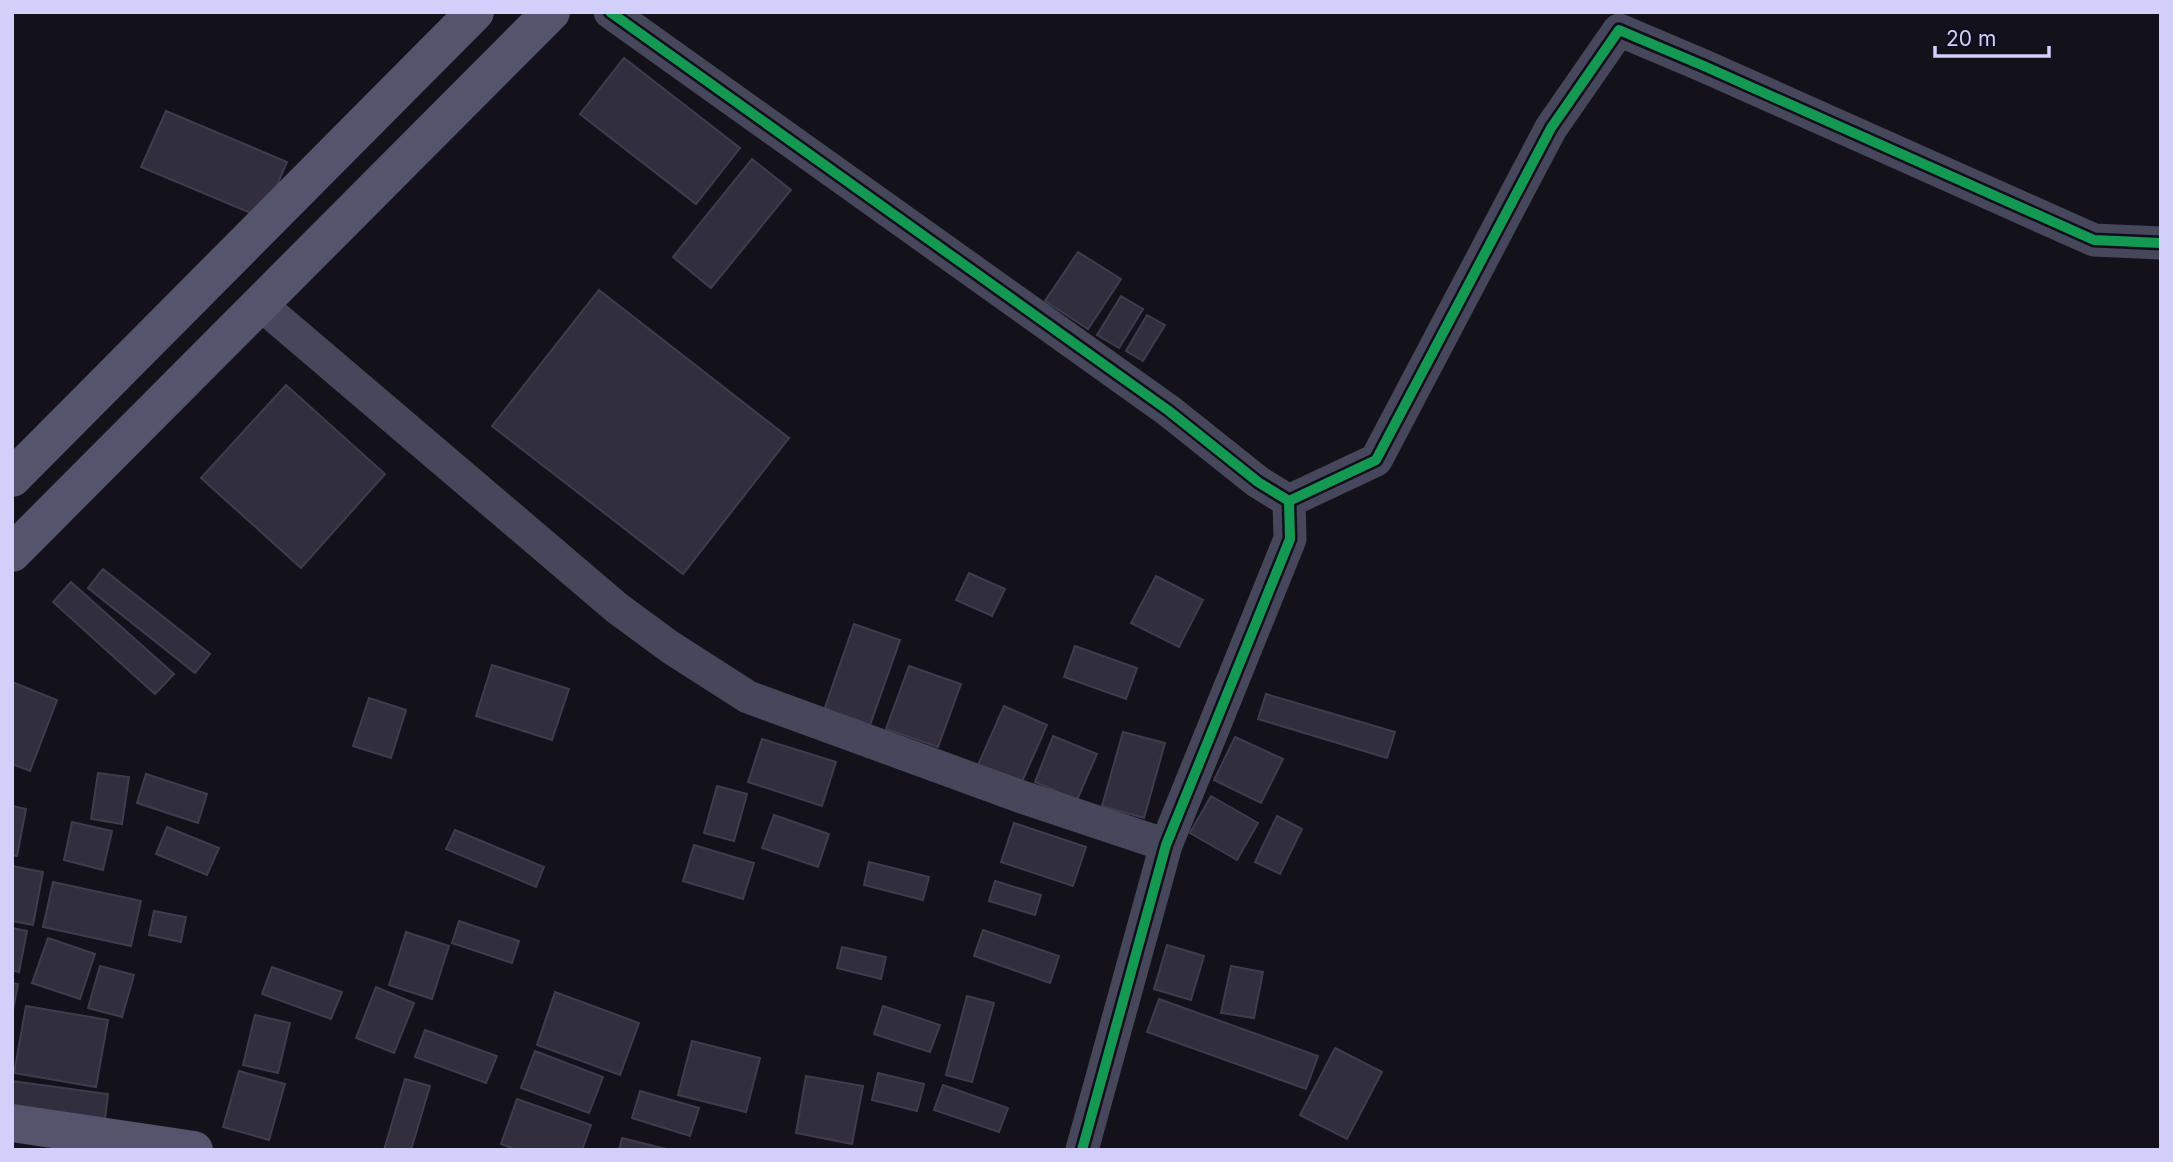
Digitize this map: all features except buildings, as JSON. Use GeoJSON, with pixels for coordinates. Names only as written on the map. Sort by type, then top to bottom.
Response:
{"type":"FeatureCollection","features":[{"type":"Feature","properties":{"kind":"main road"},"geometry":{"type":"LineString","coordinates":[[12,478],[475,12]]}},
{"type":"Feature","properties":{"kind":"main road"},"geometry":{"type":"LineString","coordinates":[[12,553],[551,12]]}},
{"type":"Feature","properties":{"kind":"main road"},"geometry":{"type":"LineString","coordinates":[[12,1123],[194,1150]]}},
{"type":"Feature","properties":{"kind":"street"},"geometry":{"type":"LineString","coordinates":[[610,12],[1169,411],[1258,482],[1289,501]]}},
{"type":"Feature","properties":{"kind":"street"},"geometry":{"type":"LineString","coordinates":[[1289,501],[1376,460],[1551,128],[1619,30],[2094,240],[2161,243]]}},
{"type":"Feature","properties":{"kind":"street"},"geometry":{"type":"LineString","coordinates":[[260,304],[617,608],[670,648],[748,697],[1019,796],[1166,845]]}},
{"type":"Feature","properties":{"kind":"street"},"geometry":{"type":"LineString","coordinates":[[1082,1150],[1166,845],[1290,538],[1289,501]]}},
{"type":"Feature","properties":{"kind":"cycle path"},"geometry":{"type":"LineString","coordinates":[[610,12],[1169,411],[1258,482],[1289,501],[1290,539],[1166,845],[1082,1150]]}},
{"type":"Feature","properties":{"kind":"cycle path"},"geometry":{"type":"LineString","coordinates":[[1289,501],[1376,460],[1551,128],[1619,30],[2094,240],[2161,243]]}}]}
